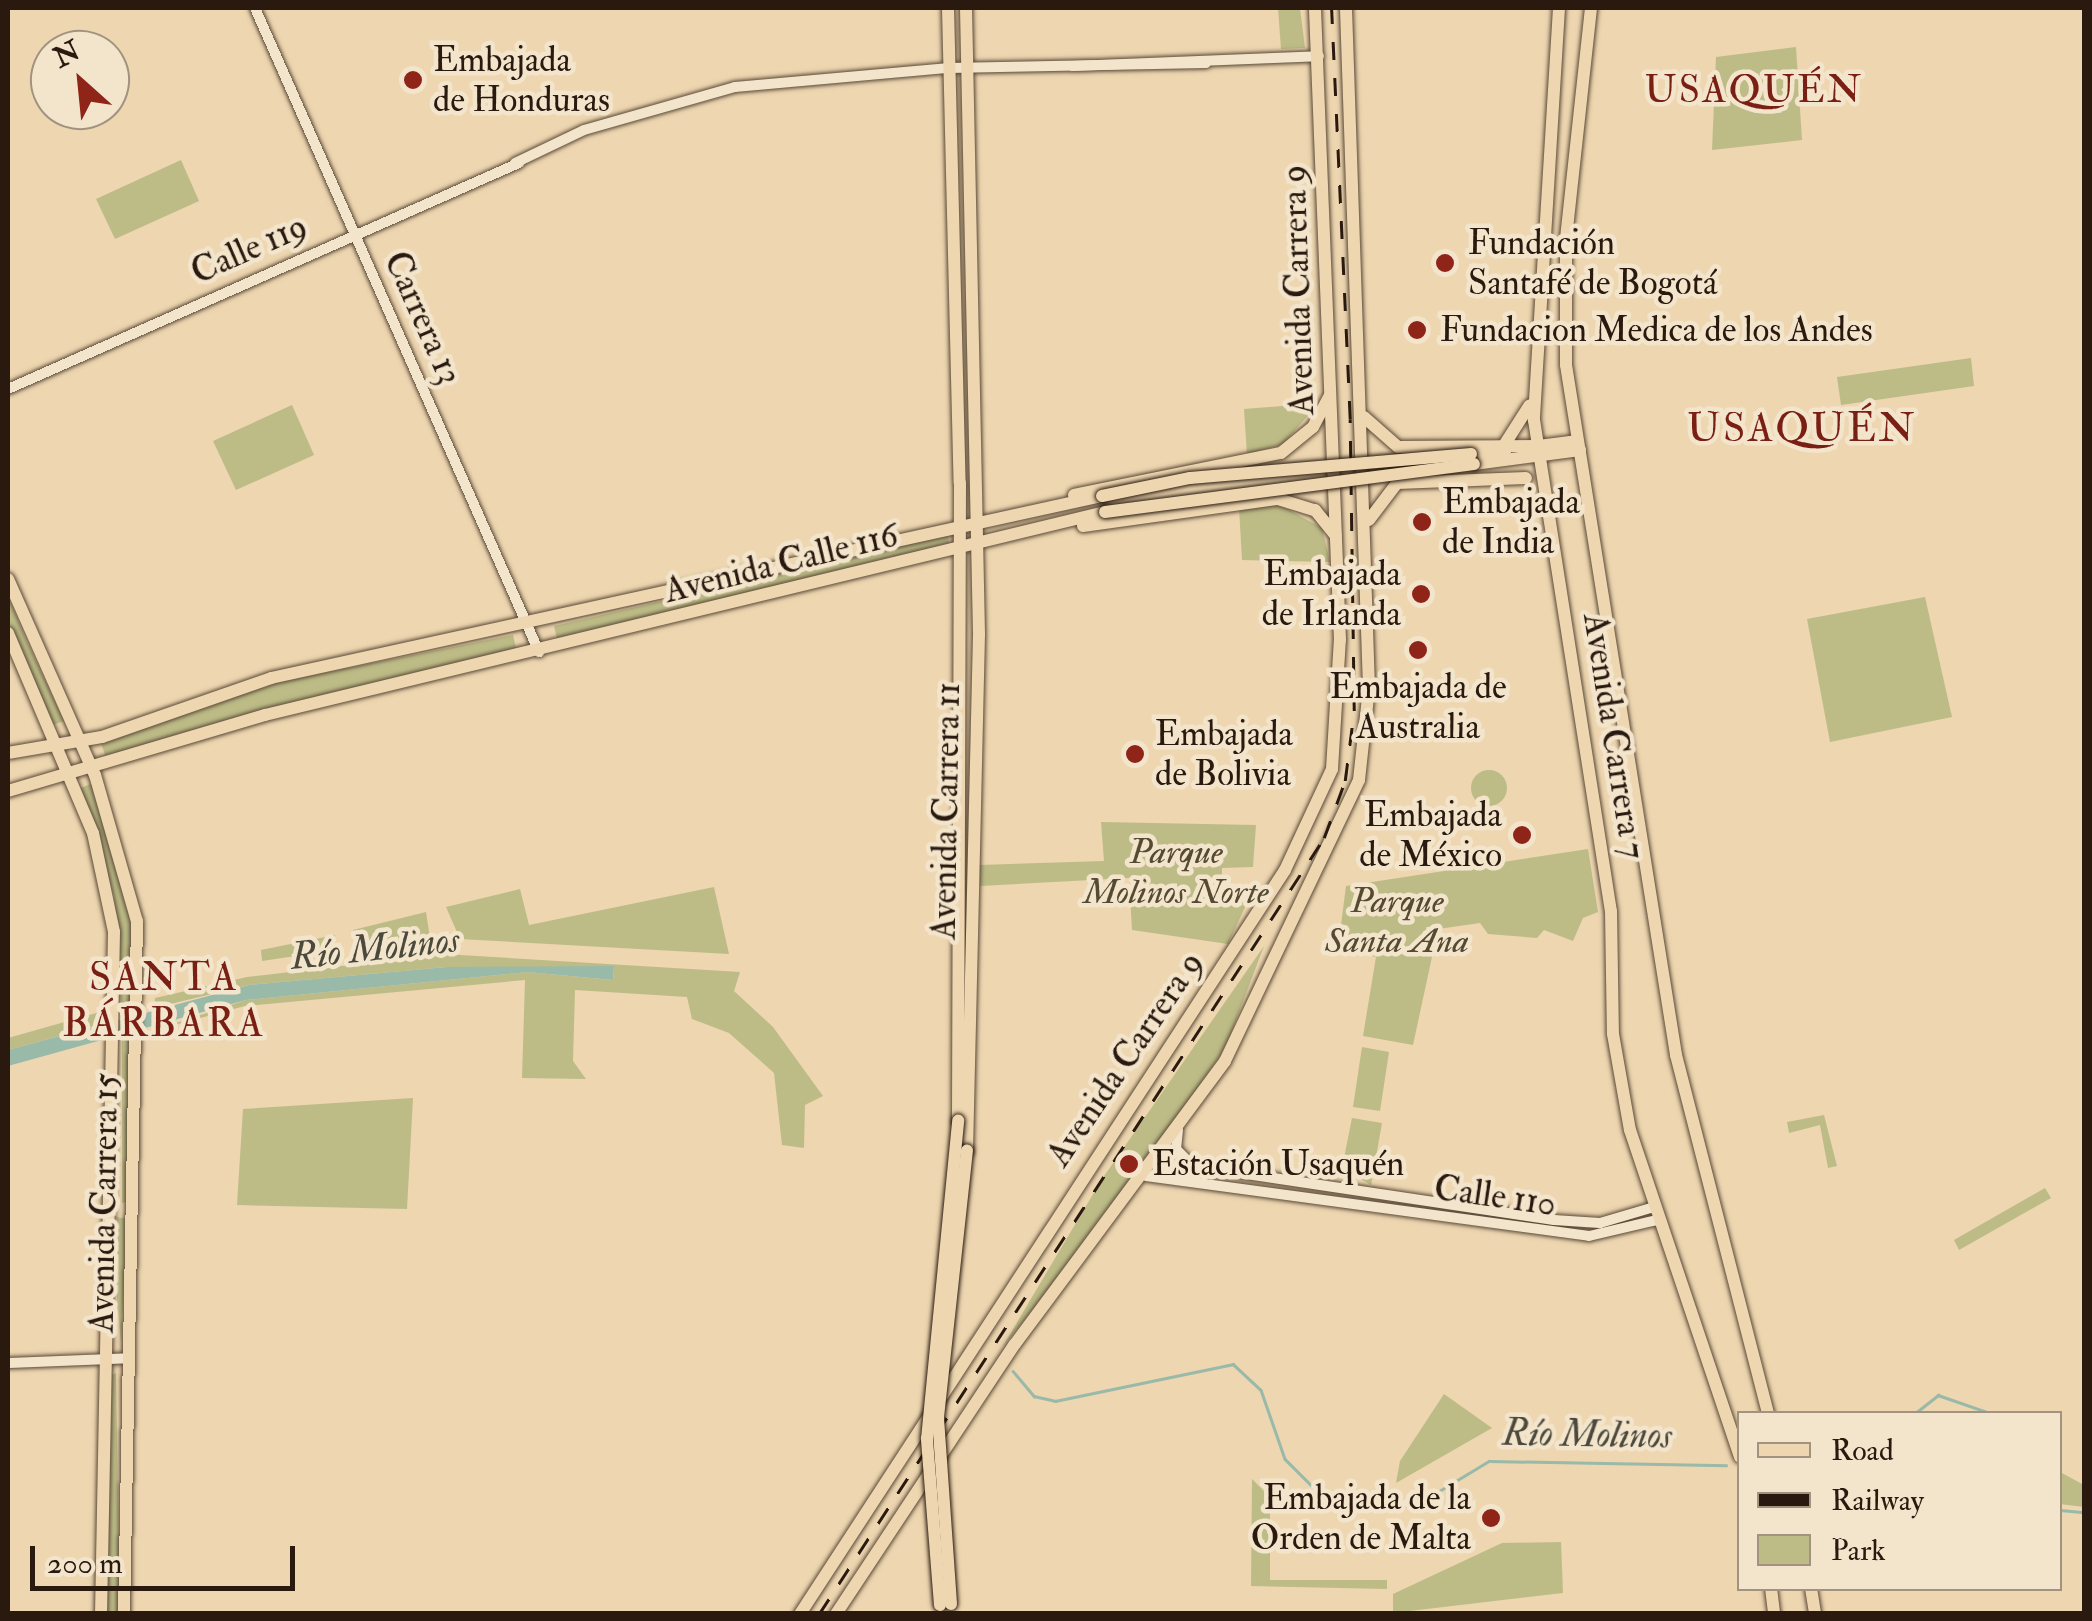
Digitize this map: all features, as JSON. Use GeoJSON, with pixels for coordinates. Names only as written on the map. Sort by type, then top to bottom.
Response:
{"type":"FeatureCollection","features":[{"type":"Feature","properties":{"kind":"main road","name":"Avenida Carrera 11"},"geometry":{"type":"LineString","coordinates":[[946,1609],[927,1439],[958,1120],[960,528],[948,8]]}},
{"type":"Feature","properties":{"kind":"main road","name":"Avenida Carrera 11"},"geometry":{"type":"LineString","coordinates":[[946,1609],[938,1417],[967,1151],[978,544],[966,8]]}},
{"type":"Feature","properties":{"kind":"main road","name":"Avenida Carrera 9"},"geometry":{"type":"LineString","coordinates":[[800,1614],[917,1442],[1304,840],[1339,732],[1334,383],[1314,8]]}},
{"type":"Feature","properties":{"kind":"main road","name":"Avenida Carrera 9"},"geometry":{"type":"LineString","coordinates":[[836,1614],[1015,1344],[1146,1176],[1230,1051],[1266,960],[1330,851],[1359,780],[1369,688],[1346,8]]}},
{"type":"Feature","properties":{"kind":"main road","name":"Avenida Carrera 7"},"geometry":{"type":"LineString","coordinates":[[1559,8],[1534,374],[1539,451],[1611,911],[1613,1034],[1656,1214],[1737,1448]]}},
{"type":"Feature","properties":{"kind":"main road","name":"Avenida Carrera 7"},"geometry":{"type":"LineString","coordinates":[[1591,8],[1563,304],[1579,446],[1674,1048],[1767,1411]]}},
{"type":"Feature","properties":{"kind":"main road"},"geometry":{"type":"LineString","coordinates":[[1497,450],[1525,421],[1534,374]]}},
{"type":"Feature","properties":{"kind":"main road"},"geometry":{"type":"LineString","coordinates":[[1025,514],[1142,476],[1281,453],[1314,427],[1334,383]]}},
{"type":"Feature","properties":{"kind":"main road"},"geometry":{"type":"LineString","coordinates":[[1362,414],[1398,447],[1539,451]]}},
{"type":"Feature","properties":{"kind":"main road","name":"Avenida Calle 116"},"geometry":{"type":"LineString","coordinates":[[8,791],[70,777],[196,733],[1105,512],[1473,459],[1497,450],[1539,451],[1579,446]]}},
{"type":"Feature","properties":{"kind":"main road"},"geometry":{"type":"LineString","coordinates":[[1497,450],[1546,496]]}},
{"type":"Feature","properties":{"kind":"main road","name":"Avenida Calle 116"},"geometry":{"type":"LineString","coordinates":[[8,752],[80,742],[271,678],[530,626],[1190,478],[1473,459]]}},
{"type":"Feature","properties":{"kind":"main road"},"geometry":{"type":"LineString","coordinates":[[1366,532],[1375,502],[1397,483],[1526,478]]}},
{"type":"Feature","properties":{"kind":"main road"},"geometry":{"type":"LineString","coordinates":[[1025,532],[1278,499],[1315,510],[1337,538]]}},
{"type":"Feature","properties":{"kind":"main road","name":"Avenida Carrera 15"},"geometry":{"type":"LineString","coordinates":[[8,578],[92,768],[134,904],[139,1002],[124,1614]]}},
{"type":"Feature","properties":{"kind":"main road","name":"Avenida Carrera 15"},"geometry":{"type":"LineString","coordinates":[[8,633],[70,777],[103,870],[116,1038],[101,1614]]}},
{"type":"Feature","properties":{"kind":"main road"},"geometry":{"type":"LineString","coordinates":[[917,1442],[958,1049]]}},
{"type":"Feature","properties":{"kind":"main road"},"geometry":{"type":"LineString","coordinates":[[112,1162],[122,1214],[135,1163]]}},
{"type":"Feature","properties":{"kind":"street","name":"Carrera 13"},"geometry":{"type":"LineString","coordinates":[[255,8],[530,626],[538,652]]}},
{"type":"Feature","properties":{"kind":"street","name":"Calle 119"},"geometry":{"type":"LineString","coordinates":[[8,388],[592,130],[742,87],[948,68],[1319,60]]}},
{"type":"Feature","properties":{"kind":"street","name":"Calle 110"},"geometry":{"type":"LineString","coordinates":[[1178,1130],[1176,1148],[1192,1166],[1554,1220],[1600,1222],[1656,1214]]}},
{"type":"Feature","properties":{"kind":"street","name":"Calle 110"},"geometry":{"type":"LineString","coordinates":[[1146,1176],[1589,1236],[1656,1214]]}},
{"type":"Feature","properties":{"kind":"street"},"geometry":{"type":"LineString","coordinates":[[8,1363],[130,1358]]}},
{"type":"Feature","properties":{"kind":"green space"},"geometry":{"type":"Polygon","coordinates":[[[1278,8],[1300,8],[1305,48],[1281,49],[1278,8]]]}},
{"type":"Feature","properties":{"kind":"green space"},"geometry":{"type":"Polygon","coordinates":[[[1796,47],[1802,140],[1712,150],[1716,57],[1796,47]]]}},
{"type":"Feature","properties":{"kind":"green space"},"geometry":{"type":"Polygon","coordinates":[[[181,160],[199,201],[115,239],[96,199],[181,160]]]}},
{"type":"Feature","properties":{"kind":"green space"},"geometry":{"type":"Polygon","coordinates":[[[1971,358],[1974,386],[1841,405],[1837,377],[1971,358]]]}},
{"type":"Feature","properties":{"kind":"green space"},"geometry":{"type":"Polygon","coordinates":[[[1319,403],[1283,444],[1247,455],[1244,409],[1319,403]]]}},
{"type":"Feature","properties":{"kind":"green space"},"geometry":{"type":"Polygon","coordinates":[[[292,405],[314,455],[236,490],[213,441],[292,405]]]}},
{"type":"Feature","properties":{"kind":"green space"},"geometry":{"type":"Polygon","coordinates":[[[1278,504],[1322,528],[1330,562],[1242,560],[1239,508],[1278,504]]]}},
{"type":"Feature","properties":{"kind":"green space"},"geometry":{"type":"Polygon","coordinates":[[[948,535],[950,548],[558,643],[554,626],[948,535]]]}},
{"type":"Feature","properties":{"kind":"green space"},"geometry":{"type":"Polygon","coordinates":[[[8,596],[64,721],[53,725],[8,621],[8,596]]]}},
{"type":"Feature","properties":{"kind":"green space"},"geometry":{"type":"Polygon","coordinates":[[[1925,597],[1952,717],[1830,742],[1807,619],[1925,597]]]}},
{"type":"Feature","properties":{"kind":"green space"},"geometry":{"type":"Polygon","coordinates":[[[513,635],[516,648],[106,758],[101,743],[269,684],[513,635]]]}},
{"type":"Feature","properties":{"kind":"green space"},"geometry":{"type":"Polygon","coordinates":[[[1489,770],[1502,775],[1507,788],[1502,801],[1489,806],[1476,801],[1471,788],[1476,775],[1489,770]]]}},
{"type":"Feature","properties":{"kind":"green space"},"geometry":{"type":"Polygon","coordinates":[[[93,783],[133,932],[134,1014],[122,1018],[114,896],[81,788],[93,783]]]}},
{"type":"Feature","properties":{"kind":"green space","name":"Parque Molinos Norte"},"geometry":{"type":"Polygon","coordinates":[[[1101,822],[1256,825],[1253,867],[1222,868],[1222,892],[1252,892],[1228,944],[1132,930],[1129,878],[980,886],[979,865],[1104,861],[1101,822]]]}},
{"type":"Feature","properties":{"kind":"green space","name":"Parque Santa Ana"},"geometry":{"type":"Polygon","coordinates":[[[1588,849],[1598,912],[1583,918],[1573,941],[1544,930],[1537,938],[1488,934],[1480,923],[1438,929],[1413,1045],[1363,1036],[1376,957],[1338,948],[1346,886],[1588,849]]]}},
{"type":"Feature","properties":{"kind":"green space"},"geometry":{"type":"Polygon","coordinates":[[[714,887],[729,954],[460,939],[446,907],[520,889],[529,925],[714,887]]]}},
{"type":"Feature","properties":{"kind":"green space"},"geometry":{"type":"Polygon","coordinates":[[[426,912],[430,938],[420,944],[357,948],[353,930],[426,912]]]}},
{"type":"Feature","properties":{"kind":"green space"},"geometry":{"type":"Polygon","coordinates":[[[335,935],[336,950],[262,961],[261,950],[335,935]]]}},
{"type":"Feature","properties":{"kind":"green space"},"geometry":{"type":"Polygon","coordinates":[[[1264,946],[1225,1049],[1097,1232],[1003,1346],[1102,1179],[1264,946]]]}},
{"type":"Feature","properties":{"kind":"green space"},"geometry":{"type":"Polygon","coordinates":[[[444,954],[740,972],[734,991],[773,1027],[823,1096],[805,1105],[804,1148],[782,1145],[774,1073],[729,1033],[692,1019],[687,997],[575,990],[573,1061],[586,1079],[522,1078],[525,980],[245,1006],[152,1031],[246,1000],[527,972],[613,980],[614,967],[447,967],[249,985],[154,1008],[155,998],[247,977],[444,954]]]}},
{"type":"Feature","properties":{"kind":"green space"},"geometry":{"type":"Polygon","coordinates":[[[107,1010],[104,1024],[8,1050],[8,1038],[107,1010]]]}},
{"type":"Feature","properties":{"kind":"green space"},"geometry":{"type":"Polygon","coordinates":[[[132,1031],[126,1202],[122,1203],[122,1034],[132,1031]]]}},
{"type":"Feature","properties":{"kind":"green space"},"geometry":{"type":"Polygon","coordinates":[[[1362,1047],[1389,1052],[1380,1111],[1353,1107],[1362,1047]]]}},
{"type":"Feature","properties":{"kind":"green space"},"geometry":{"type":"Polygon","coordinates":[[[413,1098],[407,1209],[237,1205],[243,1109],[413,1098]]]}},
{"type":"Feature","properties":{"kind":"green space"},"geometry":{"type":"Polygon","coordinates":[[[1824,1115],[1837,1166],[1828,1168],[1820,1125],[1789,1133],[1787,1122],[1824,1115]]]}},
{"type":"Feature","properties":{"kind":"green space"},"geometry":{"type":"Polygon","coordinates":[[[1352,1118],[1382,1123],[1371,1185],[1342,1168],[1352,1118]]]}},
{"type":"Feature","properties":{"kind":"green space"},"geometry":{"type":"Polygon","coordinates":[[[2045,1188],[2051,1198],[1959,1250],[1954,1240],[2045,1188]]]}},
{"type":"Feature","properties":{"kind":"green space"},"geometry":{"type":"Polygon","coordinates":[[[117,1217],[127,1219],[121,1343],[116,1285],[117,1217]]]}},
{"type":"Feature","properties":{"kind":"green space"},"geometry":{"type":"Polygon","coordinates":[[[116,1373],[120,1613],[107,1614],[112,1375],[116,1373]]]}},
{"type":"Feature","properties":{"kind":"green space"},"geometry":{"type":"Polygon","coordinates":[[[1444,1394],[1492,1428],[1396,1483],[1400,1461],[1444,1394]]]}},
{"type":"Feature","properties":{"kind":"green space"},"geometry":{"type":"Polygon","coordinates":[[[2062,1473],[2084,1485],[2084,1507],[2062,1504],[2062,1473]]]}},
{"type":"Feature","properties":{"kind":"green space"},"geometry":{"type":"Polygon","coordinates":[[[1252,1479],[1270,1497],[1270,1580],[1387,1580],[1387,1589],[1251,1586],[1252,1479]]]}},
{"type":"Feature","properties":{"kind":"green space"},"geometry":{"type":"Polygon","coordinates":[[[1561,1542],[1563,1593],[1393,1613],[1393,1594],[1502,1543],[1561,1542]]]}},
{"type":"Feature","properties":{"kind":"shaded area"},"geometry":{"type":"Polygon","coordinates":[[[614,966],[613,980],[527,972],[246,1000],[8,1066],[8,1050],[249,985],[447,967],[614,966]]]}},
{"type":"Feature","properties":{"kind":"waterway","name":"Río Molinos"},"geometry":{"type":"LineString","coordinates":[[1013,1371],[1034,1396],[1055,1401],[1233,1364],[1261,1390],[1285,1459],[1330,1504],[1352,1511],[1416,1505],[1489,1461],[1726,1465]]}},
{"type":"Feature","properties":{"kind":"waterway","name":"Río Molinos"},"geometry":{"type":"LineString","coordinates":[[1918,1411],[1938,1395],[1984,1411]]}},
{"type":"Feature","properties":{"kind":"waterway","name":"Río Molinos"},"geometry":{"type":"LineString","coordinates":[[2062,1510],[2084,1512]]}},
{"type":"Feature","properties":{"kind":"railway"},"geometry":{"type":"LineString","coordinates":[[819,1614],[1324,838],[1345,781],[1354,711],[1350,419],[1331,8]]}},
{"type":"Feature","properties":{"kind":"place","name":"Embajada de Honduras"},"geometry":{"type":"Point","coordinates":[413,80]}},
{"type":"Feature","properties":{"kind":"place","name":"Fundación Santafé de Bogotá"},"geometry":{"type":"Point","coordinates":[1445,263]}},
{"type":"Feature","properties":{"kind":"place","name":"Fundacion Medica de los Andes"},"geometry":{"type":"Point","coordinates":[1417,330]}},
{"type":"Feature","properties":{"kind":"place","name":"Embajada de India"},"geometry":{"type":"Point","coordinates":[1422,522]}},
{"type":"Feature","properties":{"kind":"place","name":"Embajada de Irlanda"},"geometry":{"type":"Point","coordinates":[1421,594]}},
{"type":"Feature","properties":{"kind":"place","name":"Embajada de Australia"},"geometry":{"type":"Point","coordinates":[1418,650]}},
{"type":"Feature","properties":{"kind":"place","name":"Embajada de Bolivia"},"geometry":{"type":"Point","coordinates":[1135,754]}},
{"type":"Feature","properties":{"kind":"place","name":"Embajada de México"},"geometry":{"type":"Point","coordinates":[1522,835]}},
{"type":"Feature","properties":{"kind":"place","name":"Estación Usaquén"},"geometry":{"type":"Point","coordinates":[1129,1164]}},
{"type":"Feature","properties":{"kind":"place","name":"Embajada de la Orden de Malta"},"geometry":{"type":"Point","coordinates":[1491,1518]}},
{"type":"Feature","properties":{"kind":"district","name":"USAQUÉN"},"geometry":{"type":"Point","coordinates":[1754,91]}},
{"type":"Feature","properties":{"kind":"district","name":"USAQUÉN"},"geometry":{"type":"Point","coordinates":[1802,429]}},
{"type":"Feature","properties":{"kind":"district","name":"SANTA BÁRBARA"},"geometry":{"type":"Point","coordinates":[164,1001]}}]}
